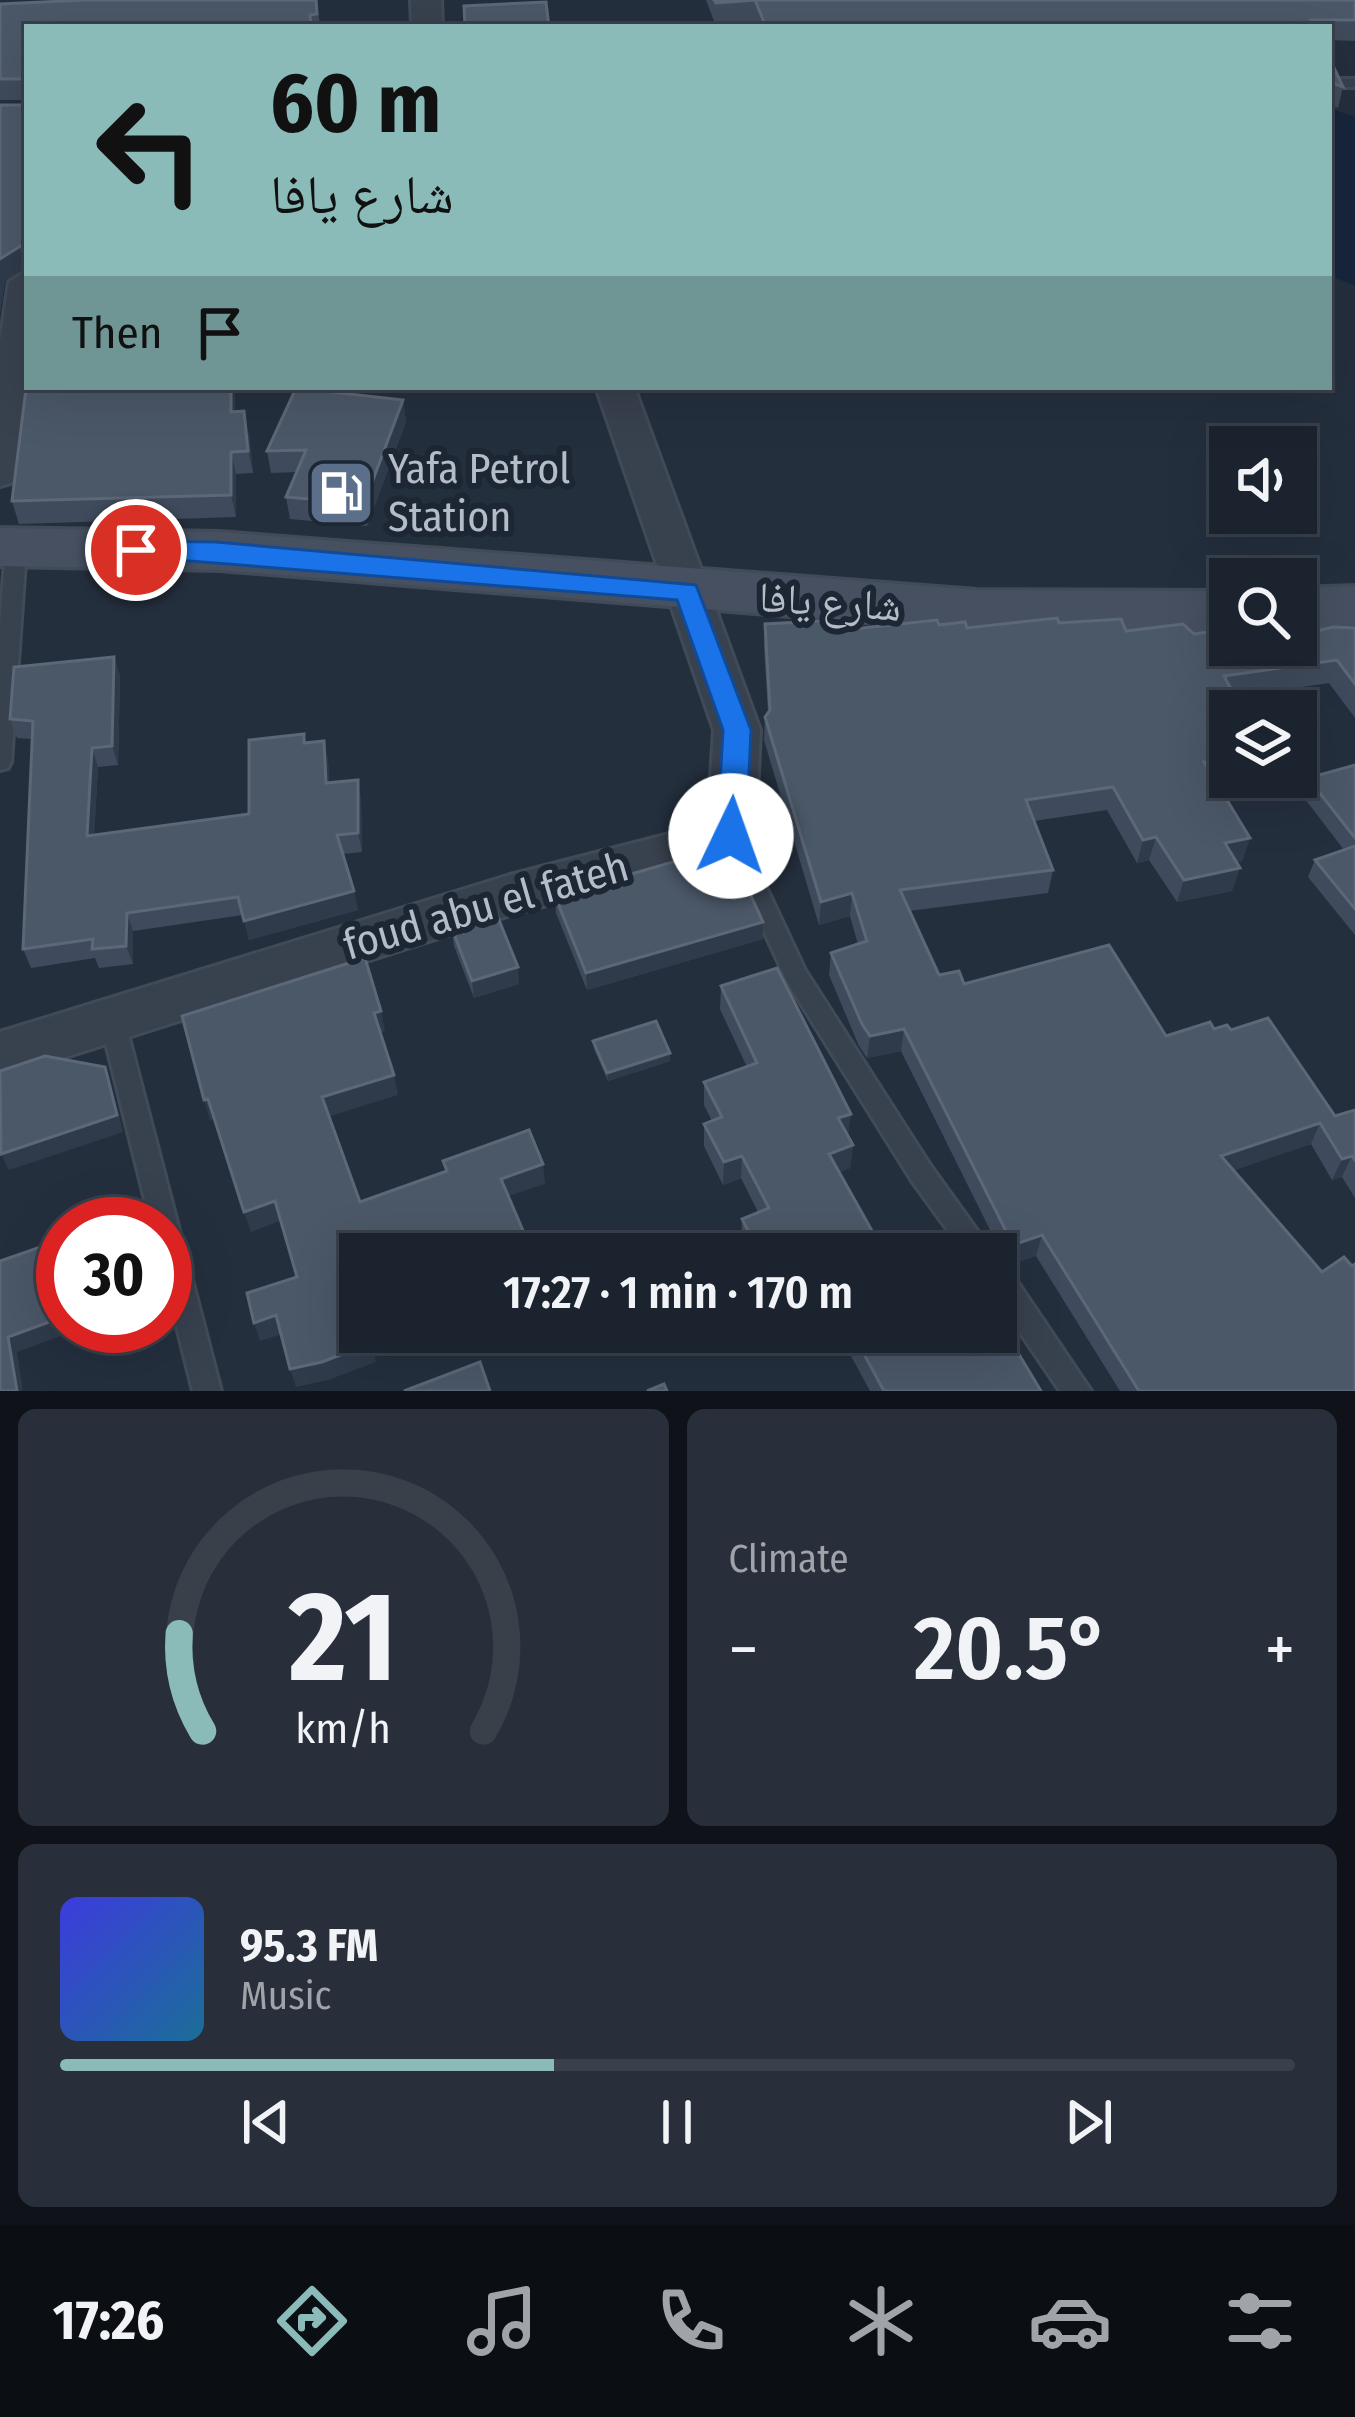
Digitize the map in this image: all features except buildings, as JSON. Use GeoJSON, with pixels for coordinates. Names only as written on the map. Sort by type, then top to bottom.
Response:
{"type":"FeatureCollection","features":[{"type":"Feature","properties":{"kind":"street"},"geometry":{"type":"LineString","coordinates":[[0,473],[24,303]]}},
{"type":"Feature","properties":{"kind":"street"},"geometry":{"type":"LineString","coordinates":[[616,390],[737,730],[731,836]]}},
{"type":"Feature","properties":{"kind":"street","name":"شارع يافا"},"geometry":{"type":"LineString","coordinates":[[8,547],[216,551],[687,592],[1096,616],[1209,613]]}},
{"type":"Feature","properties":{"kind":"street"},"geometry":{"type":"LineString","coordinates":[[1317,609],[1355,608]]}},
{"type":"Feature","properties":{"kind":"street","name":"foud abu el fateh"},"geometry":{"type":"LineString","coordinates":[[0,1055],[510,895],[731,836]]}},
{"type":"Feature","properties":{"kind":"lane"},"geometry":{"type":"LineString","coordinates":[[0,762],[8,547]]}},
{"type":"Feature","properties":{"kind":"lane"},"geometry":{"type":"LineString","coordinates":[[731,836],[796,976],[921,1173],[965,1233]]}},
{"type":"Feature","properties":{"kind":"lane"},"geometry":{"type":"LineString","coordinates":[[112,1019],[158,1197]]}},
{"type":"Feature","properties":{"kind":"lane"},"geometry":{"type":"LineString","coordinates":[[1017,1304],[1077,1391]]}},
{"type":"Feature","properties":{"kind":"lane"},"geometry":{"type":"LineString","coordinates":[[192,1329],[208,1391]]}},
{"type":"Feature","properties":{"kind":"water"},"geometry":{"type":"Polygon","coordinates":[[[1332,109],[1355,117],[1355,286],[1332,276],[1332,109]]]}},
{"type":"Feature","properties":{"kind":"place","name":"Yafa Petrol Station"},"geometry":{"type":"Point","coordinates":[341,493]}},
{"type":"Feature","properties":{"kind":"route"},"geometry":{"type":"LineString","coordinates":[[136,550],[216,551],[687,592],[737,730],[731,836]]}}]}
